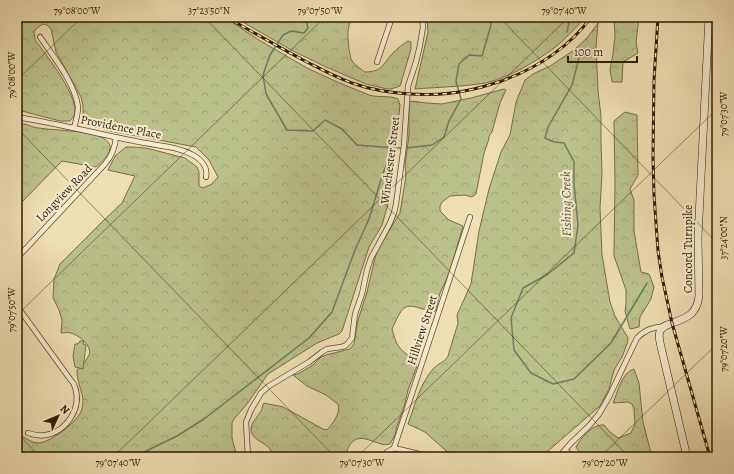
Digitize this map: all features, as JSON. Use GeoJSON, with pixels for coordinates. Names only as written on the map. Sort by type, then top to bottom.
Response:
{"type":"FeatureCollection","features":[{"type":"Feature","properties":{"kind":"street"},"geometry":{"type":"LineString","coordinates":[[377,62],[392,17]]}},
{"type":"Feature","properties":{"kind":"street","name":"Winchester Street"},"geometry":{"type":"LineString","coordinates":[[248,457],[246,422],[261,393],[269,386],[309,362],[322,352],[327,349],[341,348],[345,346],[352,338],[355,314],[362,294],[369,264],[373,253],[394,213],[404,148],[408,86],[420,45],[423,27],[422,17]]}},
{"type":"Feature","properties":{"kind":"street","name":"Concord Turnpike"},"geometry":{"type":"LineString","coordinates":[[664,326],[693,313],[698,303],[698,237],[709,17]]}},
{"type":"Feature","properties":{"kind":"street"},"geometry":{"type":"LineString","coordinates":[[40,37],[60,66],[76,97],[78,114],[74,128]]}},
{"type":"Feature","properties":{"kind":"street","name":"Providence Place"},"geometry":{"type":"LineString","coordinates":[[17,117],[171,147],[187,152],[194,155],[203,163],[206,169],[206,177]]}},
{"type":"Feature","properties":{"kind":"street","name":"Longview Road"},"geometry":{"type":"LineString","coordinates":[[17,258],[105,164],[115,148],[116,137]]}},
{"type":"Feature","properties":{"kind":"street","name":"Hillview Street"},"geometry":{"type":"LineString","coordinates":[[394,448],[470,217]]}},
{"type":"Feature","properties":{"kind":"street"},"geometry":{"type":"LineString","coordinates":[[17,306],[70,379],[75,387],[76,396],[74,411],[71,419],[63,428],[47,435],[28,433]]}},
{"type":"Feature","properties":{"kind":"street"},"geometry":{"type":"LineString","coordinates":[[559,457],[599,414],[609,397],[637,338],[642,332],[664,326]]}},
{"type":"Feature","properties":{"kind":"street"},"geometry":{"type":"LineString","coordinates":[[664,326],[660,330],[659,334],[661,347],[687,457]]}},
{"type":"Feature","properties":{"kind":"street"},"geometry":{"type":"LineString","coordinates":[[382,457],[394,448],[420,454],[426,457]]}},
{"type":"Feature","properties":{"kind":"street"},"geometry":{"type":"LineString","coordinates":[[565,450],[572,457]]}},
{"type":"Feature","properties":{"kind":"green space"},"geometry":{"type":"Polygon","coordinates":[[[17,17],[224,17],[259,40],[307,68],[369,95],[398,99],[400,105],[390,197],[382,225],[369,247],[342,331],[339,334],[317,343],[268,374],[232,423],[232,438],[237,457],[17,457],[17,433],[33,442],[44,442],[57,435],[70,425],[80,414],[82,409],[83,397],[77,377],[77,370],[87,359],[90,352],[84,341],[74,334],[61,333],[62,320],[53,298],[54,279],[60,264],[122,203],[135,176],[108,170],[115,156],[126,147],[146,148],[185,158],[197,167],[199,172],[199,186],[203,188],[212,184],[218,177],[209,160],[196,147],[110,131],[83,123],[83,106],[81,97],[56,52],[51,29],[47,25],[43,24],[37,28],[34,32],[35,40],[68,88],[73,99],[75,109],[74,116],[70,121],[60,121],[17,110],[17,17]]]}},
{"type":"Feature","properties":{"kind":"green space"},"geometry":{"type":"Polygon","coordinates":[[[234,17],[353,17],[349,25],[348,33],[349,49],[352,61],[365,72],[371,72],[379,69],[395,51],[408,41],[411,42],[411,49],[400,86],[387,89],[366,84],[326,67],[293,51],[234,17]]]}},
{"type":"Feature","properties":{"kind":"green space"},"geometry":{"type":"Polygon","coordinates":[[[427,17],[586,17],[562,42],[514,73],[485,83],[415,89],[428,32],[427,17]]]}},
{"type":"Feature","properties":{"kind":"green space"},"geometry":{"type":"Polygon","coordinates":[[[614,17],[639,17],[636,42],[638,53],[623,62],[622,82],[612,82],[610,69],[615,36],[614,17]]]}},
{"type":"Feature","properties":{"kind":"green space"},"geometry":{"type":"Polygon","coordinates":[[[598,23],[596,46],[598,91],[601,116],[602,174],[600,208],[602,255],[610,302],[615,316],[628,338],[627,344],[622,357],[614,370],[609,389],[600,406],[541,457],[453,457],[425,432],[408,424],[418,394],[429,374],[448,356],[458,323],[457,315],[471,284],[479,231],[489,189],[501,152],[510,135],[516,102],[525,80],[574,50],[587,38],[598,23]]]}},
{"type":"Feature","properties":{"kind":"green space"},"geometry":{"type":"Polygon","coordinates":[[[504,89],[506,90],[500,103],[492,132],[489,136],[484,153],[476,194],[472,197],[465,195],[450,196],[442,202],[440,206],[440,211],[449,220],[463,226],[449,274],[440,293],[436,310],[431,312],[410,306],[406,307],[399,314],[392,329],[398,345],[417,366],[408,390],[395,435],[390,444],[383,444],[361,438],[357,439],[351,444],[345,457],[274,457],[270,448],[256,439],[251,431],[253,423],[261,412],[264,403],[283,407],[327,430],[337,414],[339,407],[338,404],[326,395],[307,386],[293,375],[298,374],[313,365],[321,357],[350,349],[354,344],[358,320],[378,249],[400,213],[406,176],[405,165],[409,135],[409,103],[411,101],[442,104],[504,89]]]}},
{"type":"Feature","properties":{"kind":"green space"},"geometry":{"type":"Polygon","coordinates":[[[625,112],[637,115],[638,175],[630,189],[634,200],[634,231],[641,272],[649,274],[654,287],[651,299],[640,317],[639,327],[630,329],[625,311],[626,290],[614,256],[614,121],[625,112]]]}},
{"type":"Feature","properties":{"kind":"green space"},"geometry":{"type":"Polygon","coordinates":[[[25,124],[37,128],[93,134],[104,139],[110,145],[108,154],[96,167],[62,161],[17,207],[17,125],[25,124]]]}},
{"type":"Feature","properties":{"kind":"green space"},"geometry":{"type":"Polygon","coordinates":[[[80,341],[84,341],[83,344],[86,345],[83,369],[75,367],[73,356],[75,344],[78,344],[80,341]]]}},
{"type":"Feature","properties":{"kind":"green space"},"geometry":{"type":"Polygon","coordinates":[[[634,369],[639,383],[643,422],[652,457],[585,457],[581,455],[576,447],[584,436],[595,427],[604,425],[618,438],[631,433],[635,424],[634,409],[632,404],[628,402],[613,403],[618,388],[626,374],[634,369]]]}},
{"type":"Feature","properties":{"kind":"waterway","name":"Fishing Creek"},"geometry":{"type":"LineString","coordinates":[[301,17],[306,20],[308,28],[304,33],[291,31],[283,35],[270,55],[263,75],[266,94],[287,130],[313,131],[325,120],[342,129],[357,145],[402,148]]}},
{"type":"Feature","properties":{"kind":"waterway","name":"Fishing Creek"},"geometry":{"type":"LineString","coordinates":[[406,148],[432,145],[444,137],[449,121],[461,99],[456,81],[459,64],[469,55],[482,56],[492,17]]}},
{"type":"Feature","properties":{"kind":"waterway","name":"Fishing Creek"},"geometry":{"type":"LineString","coordinates":[[567,32],[570,17]]}},
{"type":"Feature","properties":{"kind":"waterway","name":"Fishing Creek"},"geometry":{"type":"LineString","coordinates":[[577,48],[579,58],[572,85],[548,127],[545,138],[554,142],[564,143],[574,162],[574,184],[578,225],[574,253],[548,274],[523,288],[511,318],[514,350],[531,373],[553,384],[574,379],[611,343],[647,283]]}},
{"type":"Feature","properties":{"kind":"waterway"},"geometry":{"type":"LineString","coordinates":[[137,457],[140,454],[177,436],[204,419],[309,338],[332,312],[355,250],[369,219],[383,173],[394,148]]}},
{"type":"Feature","properties":{"kind":"railway"},"geometry":{"type":"LineString","coordinates":[[226,17],[303,60],[346,81],[365,87],[395,93],[410,94],[441,94],[473,89],[516,75],[541,62],[563,47],[583,28],[591,17]]}},
{"type":"Feature","properties":{"kind":"railway"},"geometry":{"type":"LineString","coordinates":[[658,17],[654,80],[653,156],[658,251],[672,323],[710,457]]}}]}
